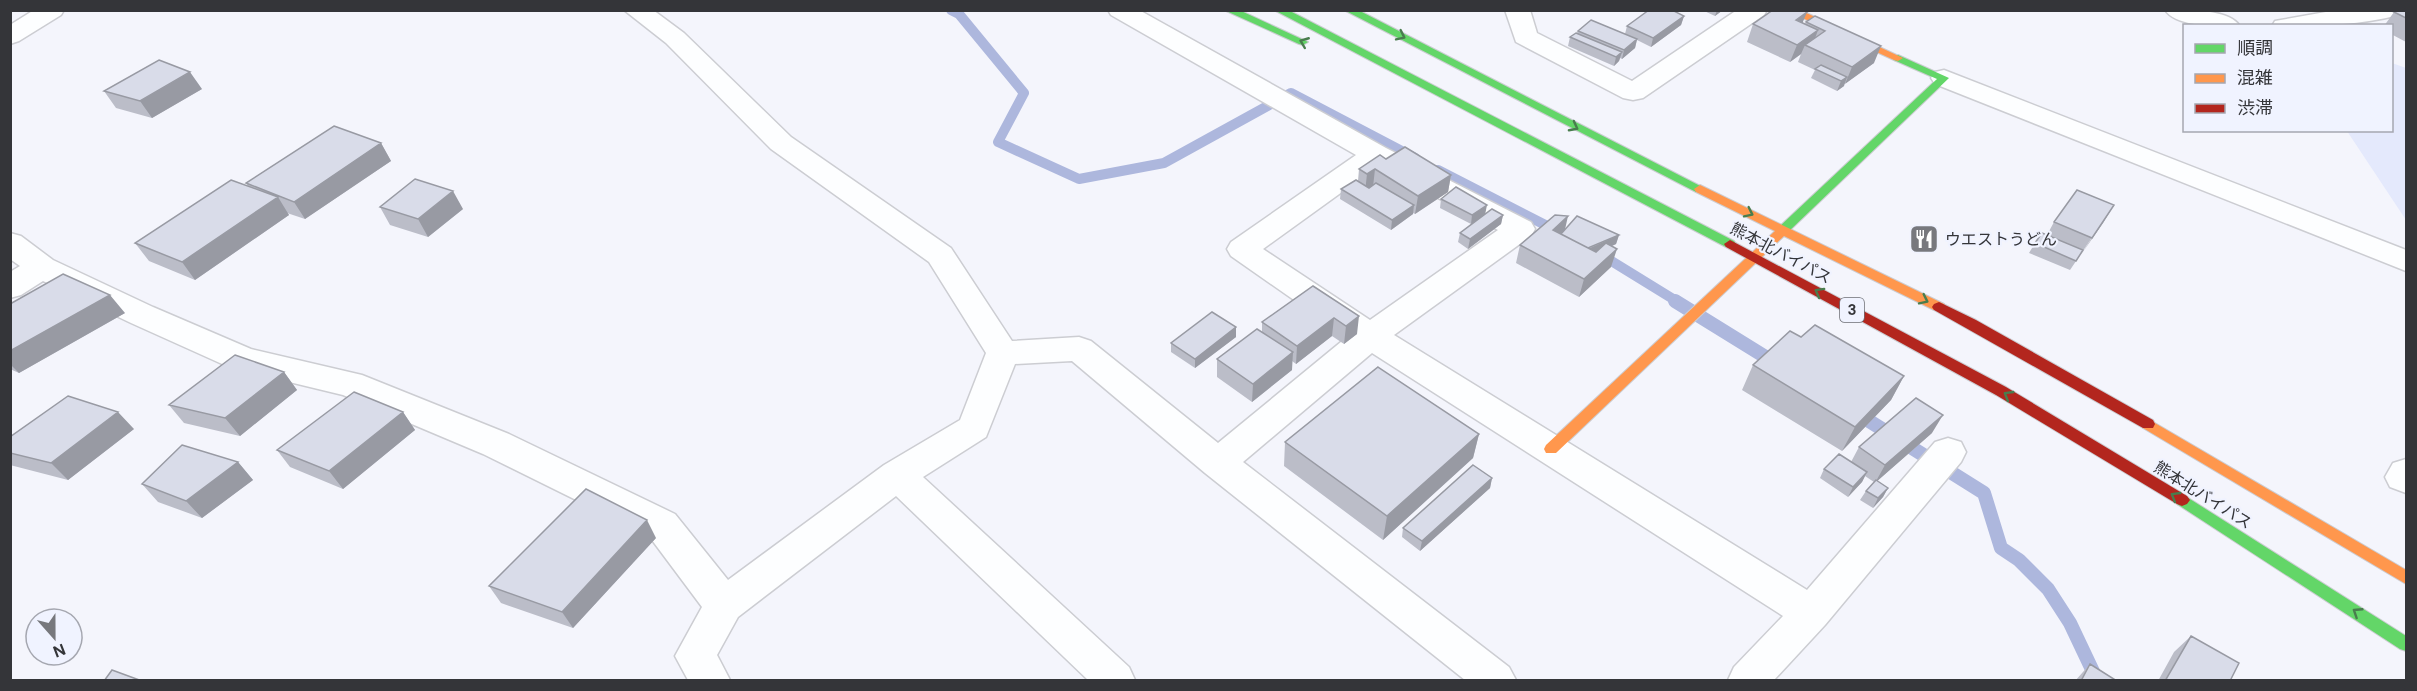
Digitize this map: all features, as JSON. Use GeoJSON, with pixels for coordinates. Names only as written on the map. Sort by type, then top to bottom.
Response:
{"type":"FeatureCollection","features":[{"type":"Feature","properties":{"kind":"main road"},"geometry":{"type":"LineString","coordinates":[[1229,10],[1456,102]]}},
{"type":"Feature","properties":{"kind":"main road","name":"熊本北バイパス"},"geometry":{"type":"LineString","coordinates":[[1279,10],[1755,257],[2001,391],[2205,514],[2406,644]]}},
{"type":"Feature","properties":{"kind":"main road","name":"熊本北バイパス"},"geometry":{"type":"LineString","coordinates":[[1349,10],[1456,63],[1576,128],[1971,324],[2149,425],[2406,578]]}},
{"type":"Feature","properties":{"kind":"main road"},"geometry":{"type":"LineString","coordinates":[[1551,449],[1944,78],[1790,10]]}},
{"type":"Feature","properties":{"kind":"street"},"geometry":{"type":"LineString","coordinates":[[10,36],[52,10]]}},
{"type":"Feature","properties":{"kind":"street"},"geometry":{"type":"LineString","coordinates":[[636,10],[675,38],[781,142],[940,255],[1003,353]]}},
{"type":"Feature","properties":{"kind":"street"},"geometry":{"type":"LineString","coordinates":[[1120,10],[1376,154],[1520,229],[1370,336],[1218,463]]}},
{"type":"Feature","properties":{"kind":"street"},"geometry":{"type":"LineString","coordinates":[[1517,10],[1525,37],[1633,92],[1755,10]]}},
{"type":"Feature","properties":{"kind":"street"},"geometry":{"type":"LineString","coordinates":[[2177,10],[2222,24]]}},
{"type":"Feature","properties":{"kind":"street"},"geometry":{"type":"LineString","coordinates":[[2297,24],[2390,10]]}},
{"type":"Feature","properties":{"kind":"street"},"geometry":{"type":"LineString","coordinates":[[2400,10],[2406,12]]}},
{"type":"Feature","properties":{"kind":"street"},"geometry":{"type":"LineString","coordinates":[[1944,78],[2406,261]]}},
{"type":"Feature","properties":{"kind":"street"},"geometry":{"type":"LineString","coordinates":[[1376,154],[1242,249],[1370,336],[1811,613]]}},
{"type":"Feature","properties":{"kind":"street"},"geometry":{"type":"LineString","coordinates":[[10,243],[42,267],[142,315],[243,359],[350,384],[495,444],[662,525],[724,605]]}},
{"type":"Feature","properties":{"kind":"street"},"geometry":{"type":"LineString","coordinates":[[10,286],[42,267]]}},
{"type":"Feature","properties":{"kind":"street"},"geometry":{"type":"LineString","coordinates":[[1003,353],[1079,349],[1218,463],[1495,681]]}},
{"type":"Feature","properties":{"kind":"street"},"geometry":{"type":"LineString","coordinates":[[710,681],[695,656],[724,605],[897,475],[974,428],[1003,353]]}},
{"type":"Feature","properties":{"kind":"street"},"geometry":{"type":"LineString","coordinates":[[1748,681],[1811,613],[1948,452]]}},
{"type":"Feature","properties":{"kind":"street"},"geometry":{"type":"LineString","coordinates":[[2406,473],[2403,477],[2406,479]]}},
{"type":"Feature","properties":{"kind":"street"},"geometry":{"type":"LineString","coordinates":[[897,475],[1115,681]]}},
{"type":"Feature","properties":{"kind":"shaded area"},"geometry":{"type":"Polygon","coordinates":[[[2393,63],[2406,68],[2406,220],[2348,132],[2393,132],[2393,63]]]}},
{"type":"Feature","properties":{"kind":"building"},"geometry":{"type":"Polygon","coordinates":[[[1649,10],[1672,10],[1684,16],[1653,38],[1627,26],[1649,10]]]}},
{"type":"Feature","properties":{"kind":"building"},"geometry":{"type":"Polygon","coordinates":[[[1773,10],[1803,10],[1807,12],[1796,20],[1818,30],[1797,45],[1753,24],[1773,10]]]}},
{"type":"Feature","properties":{"kind":"building"},"geometry":{"type":"Polygon","coordinates":[[[2406,10],[2406,18],[2394,12],[2406,10]]]}},
{"type":"Feature","properties":{"kind":"building"},"geometry":{"type":"Polygon","coordinates":[[[1815,16],[1881,46],[1852,67],[1805,45],[1825,31],[1806,22],[1815,16]]]}},
{"type":"Feature","properties":{"kind":"building"},"geometry":{"type":"Polygon","coordinates":[[[1591,20],[1637,39],[1624,50],[1578,31],[1591,20]]]}},
{"type":"Feature","properties":{"kind":"building"},"geometry":{"type":"Polygon","coordinates":[[[1576,33],[1622,52],[1616,57],[1570,37],[1576,33]]]}},
{"type":"Feature","properties":{"kind":"building"},"geometry":{"type":"Polygon","coordinates":[[[159,60],[190,72],[140,101],[104,91],[159,60]]]}},
{"type":"Feature","properties":{"kind":"building"},"geometry":{"type":"Polygon","coordinates":[[[1821,65],[1847,77],[1841,81],[1815,69],[1821,65]]]}},
{"type":"Feature","properties":{"kind":"building"},"geometry":{"type":"Polygon","coordinates":[[[334,126],[381,143],[294,202],[246,183],[334,126]]]}},
{"type":"Feature","properties":{"kind":"building"},"geometry":{"type":"Polygon","coordinates":[[[1405,147],[1451,175],[1418,196],[1375,169],[1367,174],[1359,169],[1380,155],[1386,159],[1405,147]]]}},
{"type":"Feature","properties":{"kind":"building"},"geometry":{"type":"Polygon","coordinates":[[[415,179],[453,191],[418,219],[380,207],[415,179]]]}},
{"type":"Feature","properties":{"kind":"building"},"geometry":{"type":"Polygon","coordinates":[[[231,180],[278,197],[182,262],[135,243],[231,180]]]}},
{"type":"Feature","properties":{"kind":"building"},"geometry":{"type":"Polygon","coordinates":[[[1356,180],[1369,188],[1376,183],[1414,205],[1392,220],[1341,189],[1356,180]]]}},
{"type":"Feature","properties":{"kind":"building"},"geometry":{"type":"Polygon","coordinates":[[[1456,187],[1487,205],[1472,215],[1441,199],[1456,187]]]}},
{"type":"Feature","properties":{"kind":"building"},"geometry":{"type":"Polygon","coordinates":[[[2077,190],[2114,205],[2092,238],[2054,222],[2077,190]]]}},
{"type":"Feature","properties":{"kind":"building"},"geometry":{"type":"Polygon","coordinates":[[[1492,209],[1503,215],[1470,239],[1460,233],[1492,209]]]}},
{"type":"Feature","properties":{"kind":"building"},"geometry":{"type":"Polygon","coordinates":[[[1555,215],[1568,216],[1553,230],[1596,252],[1606,243],[1617,249],[1584,279],[1520,245],[1555,215]]]}},
{"type":"Feature","properties":{"kind":"building"},"geometry":{"type":"Polygon","coordinates":[[[1577,216],[1619,235],[1588,248],[1561,234],[1577,216]]]}},
{"type":"Feature","properties":{"kind":"building"},"geometry":{"type":"Polygon","coordinates":[[[2042,233],[2083,250],[2076,261],[2035,243],[2042,233]]]}},
{"type":"Feature","properties":{"kind":"building"},"geometry":{"type":"Polygon","coordinates":[[[63,274],[110,295],[10,351],[10,304],[63,274]]]}},
{"type":"Feature","properties":{"kind":"building"},"geometry":{"type":"Polygon","coordinates":[[[1313,286],[1359,316],[1346,326],[1334,318],[1297,346],[1262,322],[1313,286]]]}},
{"type":"Feature","properties":{"kind":"building"},"geometry":{"type":"Polygon","coordinates":[[[1212,312],[1236,327],[1195,359],[1171,343],[1212,312]]]}},
{"type":"Feature","properties":{"kind":"building"},"geometry":{"type":"Polygon","coordinates":[[[1815,325],[1904,376],[1855,427],[1753,365],[1790,331],[1801,337],[1815,325]]]}},
{"type":"Feature","properties":{"kind":"building"},"geometry":{"type":"Polygon","coordinates":[[[1257,329],[1293,352],[1253,384],[1217,359],[1257,329]]]}},
{"type":"Feature","properties":{"kind":"building"},"geometry":{"type":"Polygon","coordinates":[[[235,355],[284,372],[225,418],[169,405],[235,355]]]}},
{"type":"Feature","properties":{"kind":"building"},"geometry":{"type":"Polygon","coordinates":[[[1378,367],[1479,434],[1387,516],[1285,442],[1378,367]]]}},
{"type":"Feature","properties":{"kind":"building"},"geometry":{"type":"Polygon","coordinates":[[[354,392],[403,412],[329,471],[277,450],[354,392]]]}},
{"type":"Feature","properties":{"kind":"building"},"geometry":{"type":"Polygon","coordinates":[[[68,396],[118,412],[51,463],[10,453],[10,437],[68,396]]]}},
{"type":"Feature","properties":{"kind":"building"},"geometry":{"type":"Polygon","coordinates":[[[1916,398],[1943,415],[1885,465],[1859,447],[1916,398]]]}},
{"type":"Feature","properties":{"kind":"building"},"geometry":{"type":"Polygon","coordinates":[[[182,445],[238,462],[186,501],[142,484],[182,445]]]}},
{"type":"Feature","properties":{"kind":"building"},"geometry":{"type":"Polygon","coordinates":[[[1839,454],[1867,472],[1853,487],[1824,469],[1839,454]]]}},
{"type":"Feature","properties":{"kind":"building"},"geometry":{"type":"Polygon","coordinates":[[[1473,465],[1492,478],[1422,541],[1403,528],[1473,465]]]}},
{"type":"Feature","properties":{"kind":"building"},"geometry":{"type":"Polygon","coordinates":[[[1876,480],[1888,488],[1878,498],[1866,491],[1876,480]]]}},
{"type":"Feature","properties":{"kind":"building"},"geometry":{"type":"Polygon","coordinates":[[[586,489],[647,520],[562,612],[489,586],[586,489]]]}},
{"type":"Feature","properties":{"kind":"building"},"geometry":{"type":"Polygon","coordinates":[[[2191,636],[2239,663],[2230,681],[2165,681],[2191,636]]]}},
{"type":"Feature","properties":{"kind":"building"},"geometry":{"type":"Polygon","coordinates":[[[2090,664],[2117,681],[2081,681],[2090,664]]]}},
{"type":"Feature","properties":{"kind":"building"},"geometry":{"type":"Polygon","coordinates":[[[112,670],[142,681],[104,681],[112,670]]]}},
{"type":"Feature","properties":{"kind":"waterway"},"geometry":{"type":"LineString","coordinates":[[951,10],[959,14],[1024,93],[998,142],[1079,179],[1164,163],[1291,93],[1415,158]]}},
{"type":"Feature","properties":{"kind":"waterway"},"geometry":{"type":"LineString","coordinates":[[1438,170],[1559,232]]}},
{"type":"Feature","properties":{"kind":"waterway"},"geometry":{"type":"LineString","coordinates":[[1600,254],[1678,302]]}},
{"type":"Feature","properties":{"kind":"waterway"},"geometry":{"type":"LineString","coordinates":[[1675,301],[1777,364]]}},
{"type":"Feature","properties":{"kind":"waterway"},"geometry":{"type":"LineString","coordinates":[[1858,414],[1984,493],[2001,548],[2019,560],[2048,589],[2070,623],[2097,680]]}},
{"type":"Feature","properties":{"kind":"traffic: fast"},"geometry":{"type":"LineString","coordinates":[[1229,10],[1303,42]]}},
{"type":"Feature","properties":{"kind":"traffic: fast"},"geometry":{"type":"LineString","coordinates":[[1279,10],[1730,244]]}},
{"type":"Feature","properties":{"kind":"traffic: fast"},"geometry":{"type":"LineString","coordinates":[[1349,10],[1700,189]]}},
{"type":"Feature","properties":{"kind":"traffic: fast"},"geometry":{"type":"LineString","coordinates":[[1783,230],[1944,78],[1898,58]]}},
{"type":"Feature","properties":{"kind":"traffic: fast"},"geometry":{"type":"LineString","coordinates":[[2182,500],[2406,644]]}},
{"type":"Feature","properties":{"kind":"traffic: slow"},"geometry":{"type":"LineString","coordinates":[[1790,10],[1898,58]]}},
{"type":"Feature","properties":{"kind":"traffic: slow"},"geometry":{"type":"LineString","coordinates":[[1700,189],[1939,307]]}},
{"type":"Feature","properties":{"kind":"traffic: slow"},"geometry":{"type":"LineString","coordinates":[[1551,449],[1783,230]]}},
{"type":"Feature","properties":{"kind":"traffic: slow"},"geometry":{"type":"LineString","coordinates":[[2148,424],[2406,578]]}},
{"type":"Feature","properties":{"kind":"traffic: jam"},"geometry":{"type":"LineString","coordinates":[[1730,244],[2001,391],[2182,500]]}},
{"type":"Feature","properties":{"kind":"traffic: jam"},"geometry":{"type":"LineString","coordinates":[[1939,307],[2148,424]]}},
{"type":"Feature","properties":{"kind":"place","name":"ウエストうどん"},"geometry":{"type":"Point","coordinates":[1924,239]}}]}
